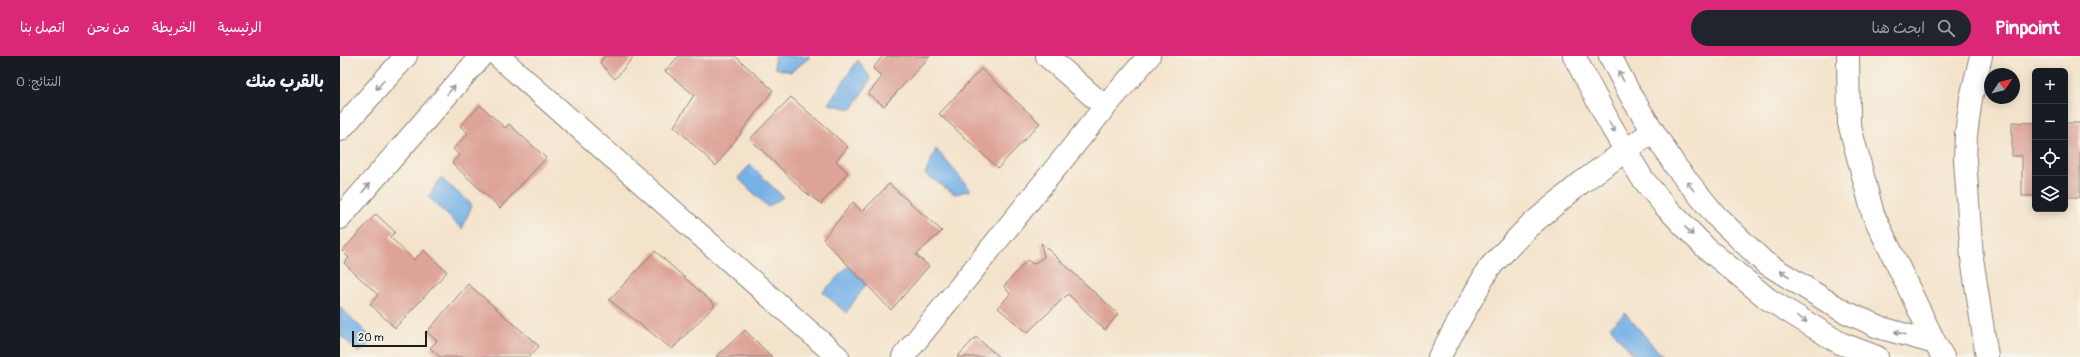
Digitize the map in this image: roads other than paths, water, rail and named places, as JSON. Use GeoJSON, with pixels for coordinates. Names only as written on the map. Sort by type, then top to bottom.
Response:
{"type":"FeatureCollection","features":[{"type":"Feature","properties":{"kind":"street"},"geometry":{"type":"LineString","coordinates":[[340,130],[406,56]]}},
{"type":"Feature","properties":{"kind":"street"},"geometry":{"type":"LineString","coordinates":[[340,218],[481,56]]}},
{"type":"Feature","properties":{"kind":"street"},"geometry":{"type":"LineString","coordinates":[[498,56],[838,357]]}},
{"type":"Feature","properties":{"kind":"street"},"geometry":{"type":"LineString","coordinates":[[1047,56],[1104,107]]}},
{"type":"Feature","properties":{"kind":"street"},"geometry":{"type":"LineString","coordinates":[[903,357],[1104,107],[1149,56]]}},
{"type":"Feature","properties":{"kind":"street"},"geometry":{"type":"LineString","coordinates":[[1574,56],[1642,178],[1664,205],[1706,248],[1768,299],[1840,342],[1877,357]]}},
{"type":"Feature","properties":{"kind":"street"},"geometry":{"type":"LineString","coordinates":[[1610,56],[1653,131],[1676,167],[1716,216],[1764,262],[1843,311],[1878,327],[1939,350]]}},
{"type":"Feature","properties":{"kind":"street"},"geometry":{"type":"LineString","coordinates":[[1848,56],[1849,123],[1873,214],[1939,350]]}},
{"type":"Feature","properties":{"kind":"street"},"geometry":{"type":"LineString","coordinates":[[1981,56],[1971,98],[1966,135],[1965,160],[1972,258],[1987,357]]}},
{"type":"Feature","properties":{"kind":"street"},"geometry":{"type":"LineString","coordinates":[[1439,357],[1489,268],[1528,227],[1582,182],[1653,131]]}},
{"type":"Feature","properties":{"kind":"water"},"geometry":{"type":"Polygon","coordinates":[[[774,56],[809,56],[809,58],[791,72],[775,68],[774,56]]]}},
{"type":"Feature","properties":{"kind":"water"},"geometry":{"type":"Polygon","coordinates":[[[858,60],[871,79],[852,109],[828,104],[858,60]]]}},
{"type":"Feature","properties":{"kind":"water"},"geometry":{"type":"Polygon","coordinates":[[[936,149],[971,190],[955,194],[925,174],[936,149]]]}},
{"type":"Feature","properties":{"kind":"water"},"geometry":{"type":"Polygon","coordinates":[[[750,165],[783,197],[768,207],[738,178],[750,165]]]}},
{"type":"Feature","properties":{"kind":"water"},"geometry":{"type":"Polygon","coordinates":[[[441,178],[472,205],[462,229],[428,197],[441,178]]]}},
{"type":"Feature","properties":{"kind":"water"},"geometry":{"type":"Polygon","coordinates":[[[848,266],[866,284],[846,313],[823,292],[848,266]]]}},
{"type":"Feature","properties":{"kind":"water"},"geometry":{"type":"Polygon","coordinates":[[[340,307],[374,340],[359,353],[340,335],[340,307]]]}},
{"type":"Feature","properties":{"kind":"water"},"geometry":{"type":"Polygon","coordinates":[[[1625,313],[1663,357],[1635,357],[1610,327],[1625,313]]]}}]}
